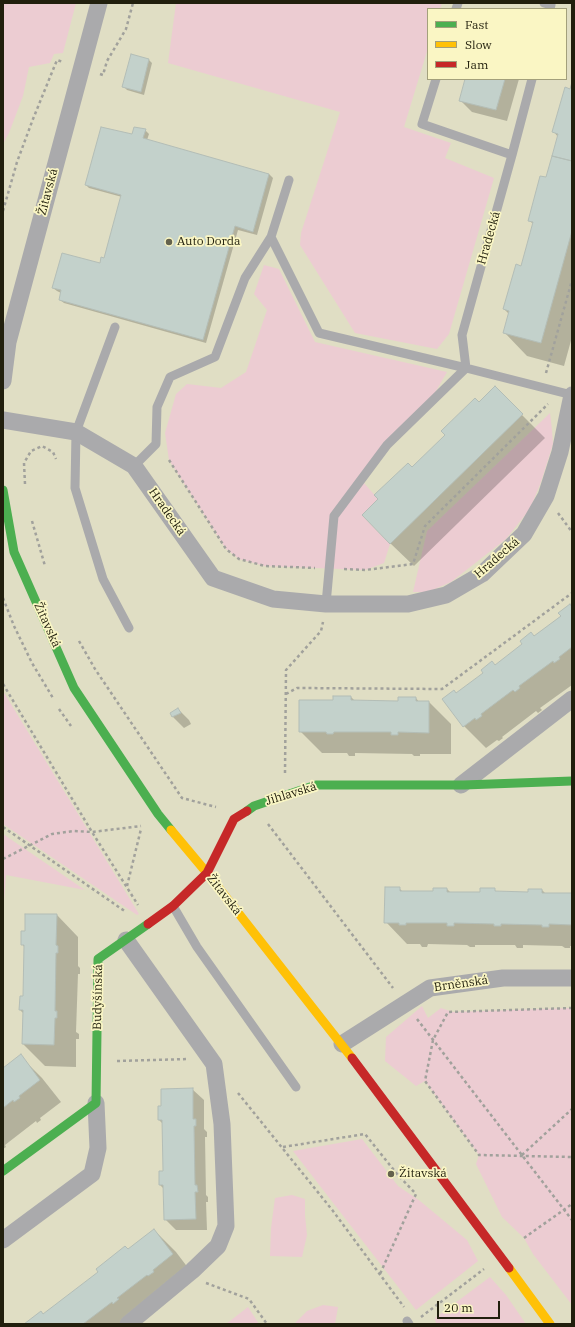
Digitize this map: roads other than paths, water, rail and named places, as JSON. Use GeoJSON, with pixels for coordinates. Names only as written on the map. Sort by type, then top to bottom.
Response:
{"type":"FeatureCollection","features":[{"type":"Feature","properties":{"kind":"street","name":"Žitavská"},"geometry":{"type":"LineString","coordinates":[[3,381],[8,342],[99,3]]}},
{"type":"Feature","properties":{"kind":"street","name":"Hradecká"},"geometry":{"type":"LineString","coordinates":[[3,420],[76,432],[134,466],[213,578],[273,599],[326,604],[408,604],[446,595],[482,574],[524,534],[546,496],[560,452],[568,394]]}},
{"type":"Feature","properties":{"kind":"street","name":"Žitavská"},"geometry":{"type":"LineString","coordinates":[[3,490],[14,552],[74,688],[158,814],[342,1044],[550,1324]]}},
{"type":"Feature","properties":{"kind":"street"},"geometry":{"type":"LineString","coordinates":[[461,785],[572,699]]}},
{"type":"Feature","properties":{"kind":"street","name":"Jihlavská"},"geometry":{"type":"LineString","coordinates":[[206,873],[234,819],[254,806],[316,785],[461,785],[572,781]]}},
{"type":"Feature","properties":{"kind":"street","name":"Budyšínská"},"geometry":{"type":"LineString","coordinates":[[3,1240],[92,1174],[98,1148],[96,1062],[98,958],[173,906],[206,873]]}},
{"type":"Feature","properties":{"kind":"street"},"geometry":{"type":"LineString","coordinates":[[126,940],[214,1064],[222,1124],[226,1226],[218,1246],[192,1271],[128,1324]]}},
{"type":"Feature","properties":{"kind":"street","name":"Brněnská"},"geometry":{"type":"LineString","coordinates":[[342,1044],[430,988],[503,978],[572,978]]}},
{"type":"Feature","properties":{"kind":"street"},"geometry":{"type":"LineString","coordinates":[[3,1171],[96,1103]]}},
{"type":"Feature","properties":{"kind":"lane"},"geometry":{"type":"LineString","coordinates":[[544,3],[551,5],[550,8]]}},
{"type":"Feature","properties":{"kind":"lane"},"geometry":{"type":"LineString","coordinates":[[436,80],[422,124],[512,155]]}},
{"type":"Feature","properties":{"kind":"lane","name":"Hradecká"},"geometry":{"type":"LineString","coordinates":[[466,368],[462,335],[532,80]]}},
{"type":"Feature","properties":{"kind":"lane"},"geometry":{"type":"LineString","coordinates":[[134,466],[156,444],[157,407],[170,377],[215,357],[245,278],[271,237],[289,180]]}},
{"type":"Feature","properties":{"kind":"lane"},"geometry":{"type":"LineString","coordinates":[[271,237],[319,333],[568,394]]}},
{"type":"Feature","properties":{"kind":"lane"},"geometry":{"type":"LineString","coordinates":[[115,327],[76,432],[75,488],[103,578],[129,628]]}},
{"type":"Feature","properties":{"kind":"lane"},"geometry":{"type":"LineString","coordinates":[[326,604],[334,516],[387,445],[466,368]]}},
{"type":"Feature","properties":{"kind":"lane"},"geometry":{"type":"LineString","coordinates":[[3,554],[14,552]]}},
{"type":"Feature","properties":{"kind":"lane"},"geometry":{"type":"LineString","coordinates":[[173,906],[197,947],[296,1087]]}},
{"type":"Feature","properties":{"kind":"place","name":"Auto Dorda"},"geometry":{"type":"Point","coordinates":[169,242]}},
{"type":"Feature","properties":{"kind":"place","name":"Žitavská"},"geometry":{"type":"Point","coordinates":[391,1174]}}]}
